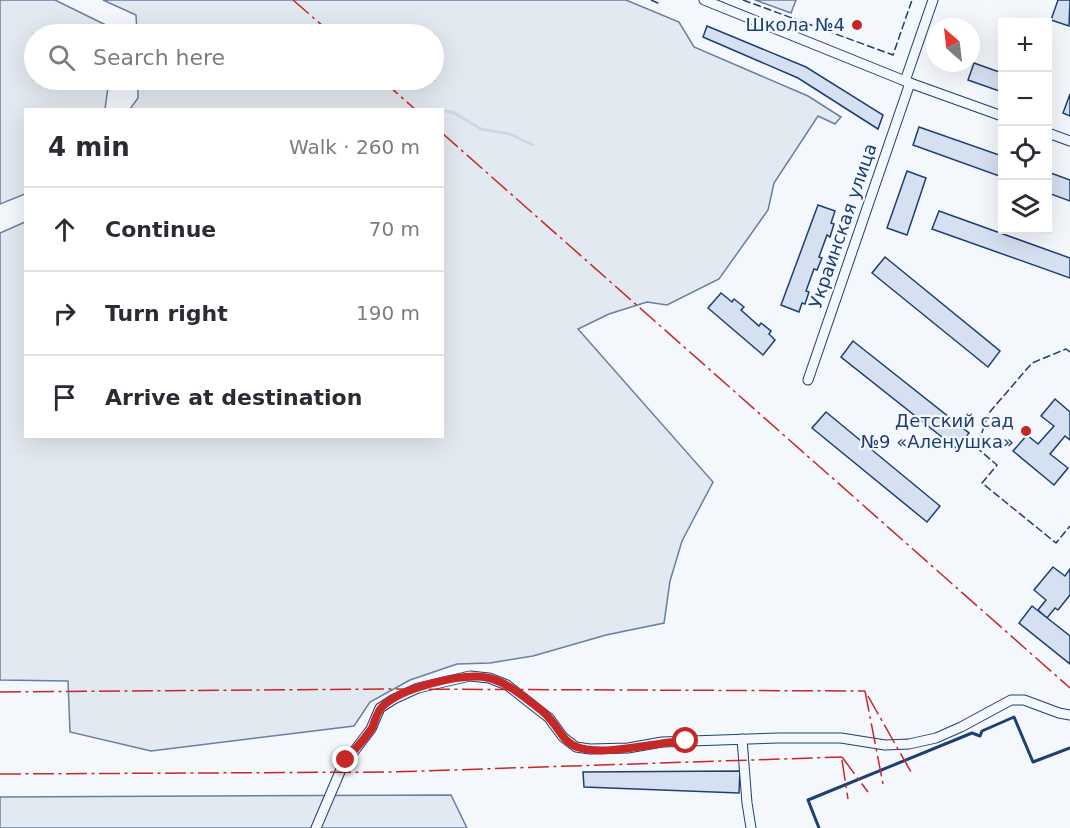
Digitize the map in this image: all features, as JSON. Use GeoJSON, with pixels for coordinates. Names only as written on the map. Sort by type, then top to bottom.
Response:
{"type":"FeatureCollection","features":[{"type":"Feature","properties":{"kind":"street"},"geometry":{"type":"LineString","coordinates":[[704,0],[907,82],[998,116]]}},
{"type":"Feature","properties":{"kind":"street","name":"Украинская улица"},"geometry":{"type":"LineString","coordinates":[[808,380],[933,0]]}},
{"type":"Feature","properties":{"kind":"street"},"geometry":{"type":"LineString","coordinates":[[1052,135],[1070,141]]}},
{"type":"Feature","properties":{"kind":"street"},"geometry":{"type":"LineString","coordinates":[[316,828],[342,767],[371,729],[380,708],[410,692],[443,681],[470,676],[489,678],[507,685],[549,718],[562,737],[576,747],[590,749],[628,748],[662,742],[742,739],[841,738],[885,745],[909,744],[936,738],[1011,700],[1024,700],[1070,715]]}},
{"type":"Feature","properties":{"kind":"street"},"geometry":{"type":"LineString","coordinates":[[742,739],[751,828]]}},
{"type":"Feature","properties":{"kind":"shaded area"},"geometry":{"type":"Polygon","coordinates":[[[0,0],[55,0],[104,24],[24,24],[24,90],[108,90],[105,108],[24,108],[24,194],[0,204],[0,0]]]}},
{"type":"Feature","properties":{"kind":"shaded area"},"geometry":{"type":"Polygon","coordinates":[[[103,0],[626,0],[679,22],[694,47],[808,96],[841,117],[835,124],[818,116],[774,183],[768,210],[719,279],[667,305],[647,302],[609,314],[578,329],[713,482],[682,541],[670,581],[664,623],[606,635],[533,656],[490,663],[457,664],[410,680],[370,702],[354,726],[151,751],[70,732],[68,681],[0,680],[0,233],[24,222],[24,438],[444,438],[444,108],[131,108],[138,98],[138,90],[444,90],[444,24],[136,24],[136,15],[103,0]]]}},
{"type":"Feature","properties":{"kind":"shaded area"},"geometry":{"type":"Polygon","coordinates":[[[755,0],[796,0],[791,13],[755,0]]]}},
{"type":"Feature","properties":{"kind":"shaded area"},"geometry":{"type":"Polygon","coordinates":[[[451,795],[467,828],[0,828],[0,797],[451,795]]]}},
{"type":"Feature","properties":{"kind":"building"},"geometry":{"type":"Polygon","coordinates":[[[1058,0],[1070,0],[1069,26],[1052,20],[1058,0]]]}},
{"type":"Feature","properties":{"kind":"building"},"geometry":{"type":"Polygon","coordinates":[[[707,26],[806,67],[883,115],[878,129],[798,78],[703,37],[707,26]]]}},
{"type":"Feature","properties":{"kind":"building"},"geometry":{"type":"Polygon","coordinates":[[[980,65],[998,72],[998,91],[968,80],[971,72],[980,72],[980,65]]]}},
{"type":"Feature","properties":{"kind":"building"},"geometry":{"type":"Polygon","coordinates":[[[1070,94],[1070,116],[1063,113],[1070,94]]]}},
{"type":"Feature","properties":{"kind":"building"},"geometry":{"type":"Polygon","coordinates":[[[919,127],[998,155],[998,176],[913,145],[919,127]]]}},
{"type":"Feature","properties":{"kind":"building"},"geometry":{"type":"Polygon","coordinates":[[[907,171],[926,178],[907,235],[887,228],[907,171]]]}},
{"type":"Feature","properties":{"kind":"building"},"geometry":{"type":"Polygon","coordinates":[[[1052,173],[1070,180],[1070,201],[1052,194],[1052,173]]]}},
{"type":"Feature","properties":{"kind":"building"},"geometry":{"type":"Polygon","coordinates":[[[818,205],[835,211],[831,223],[834,224],[830,237],[827,235],[819,257],[822,258],[817,270],[814,269],[806,291],[809,292],[805,304],[802,303],[799,312],[781,305],[818,205]]]}},
{"type":"Feature","properties":{"kind":"building"},"geometry":{"type":"Polygon","coordinates":[[[939,211],[1070,258],[1070,278],[932,229],[939,211]]]}},
{"type":"Feature","properties":{"kind":"building"},"geometry":{"type":"Polygon","coordinates":[[[885,257],[1000,351],[988,367],[872,273],[885,257]]]}},
{"type":"Feature","properties":{"kind":"building"},"geometry":{"type":"Polygon","coordinates":[[[721,293],[732,302],[734,299],[744,307],[741,310],[759,326],[761,323],[771,331],[769,334],[775,340],[763,355],[708,308],[721,293]]]}},
{"type":"Feature","properties":{"kind":"building"},"geometry":{"type":"Polygon","coordinates":[[[853,341],[969,433],[957,449],[841,357],[853,341]]]}},
{"type":"Feature","properties":{"kind":"building"},"geometry":{"type":"Polygon","coordinates":[[[1055,399],[1070,412],[1070,440],[1065,436],[1050,454],[1068,468],[1054,485],[1013,451],[1027,435],[1038,444],[1054,426],[1041,416],[1055,399]]]}},
{"type":"Feature","properties":{"kind":"building"},"geometry":{"type":"Polygon","coordinates":[[[826,412],[940,506],[927,522],[812,428],[826,412]]]}},
{"type":"Feature","properties":{"kind":"building"},"geometry":{"type":"Polygon","coordinates":[[[1053,567],[1065,576],[1070,569],[1070,595],[1058,610],[1055,608],[1047,618],[1038,610],[1046,600],[1034,590],[1053,567]]]}},
{"type":"Feature","properties":{"kind":"building"},"geometry":{"type":"Polygon","coordinates":[[[1032,606],[1070,636],[1070,664],[1019,623],[1032,606]]]}},
{"type":"Feature","properties":{"kind":"building"},"geometry":{"type":"Polygon","coordinates":[[[740,771],[739,793],[584,787],[583,772],[740,771]]]}},
{"type":"Feature","properties":{"kind":"waterway"},"geometry":{"type":"LineString","coordinates":[[444,110],[454,113],[481,129],[510,134],[533,145]]}},
{"type":"Feature","properties":{"kind":"fence"},"geometry":{"type":"LineString","coordinates":[[651,0],[658,3],[660,0]]}},
{"type":"Feature","properties":{"kind":"fence"},"geometry":{"type":"LineString","coordinates":[[743,0],[893,55],[912,0]]}},
{"type":"Feature","properties":{"kind":"fence"},"geometry":{"type":"LineString","coordinates":[[1070,352],[1066,349],[1032,363],[988,414],[977,448],[997,465],[982,483],[1056,543],[1070,526]]}},
{"type":"Feature","properties":{"kind":"wall"},"geometry":{"type":"LineString","coordinates":[[819,828],[808,800],[972,733],[980,736],[982,731],[1014,717],[1033,762],[1070,748]]}},
{"type":"Feature","properties":{"kind":"power"},"geometry":{"type":"LineString","coordinates":[[293,0],[321,24]]}},
{"type":"Feature","properties":{"kind":"power"},"geometry":{"type":"LineString","coordinates":[[393,90],[414,108]]}},
{"type":"Feature","properties":{"kind":"power"},"geometry":{"type":"LineString","coordinates":[[444,135],[1070,688]]}},
{"type":"Feature","properties":{"kind":"power"},"geometry":{"type":"LineString","coordinates":[[0,692],[385,689],[865,691]]}},
{"type":"Feature","properties":{"kind":"power"},"geometry":{"type":"LineString","coordinates":[[865,691],[883,784]]}},
{"type":"Feature","properties":{"kind":"power"},"geometry":{"type":"LineString","coordinates":[[868,696],[911,772]]}},
{"type":"Feature","properties":{"kind":"power"},"geometry":{"type":"LineString","coordinates":[[842,757],[868,792]]}},
{"type":"Feature","properties":{"kind":"power"},"geometry":{"type":"LineString","coordinates":[[0,774],[391,772],[842,757]]}},
{"type":"Feature","properties":{"kind":"power"},"geometry":{"type":"LineString","coordinates":[[842,760],[848,799]]}},
{"type":"Feature","properties":{"kind":"place","name":"Школа №4"},"geometry":{"type":"Point","coordinates":[857,25]}},
{"type":"Feature","properties":{"kind":"place","name":"Детский сад №9 «Аленушка»"},"geometry":{"type":"Point","coordinates":[1026,431]}},
{"type":"Feature","properties":{"kind":"route"},"geometry":{"type":"LineString","coordinates":[[346,760],[371,729],[380,708],[418,688],[470,676],[489,678],[507,685],[549,718],[562,737],[576,747],[628,748],[662,742],[686,741]]}}]}
